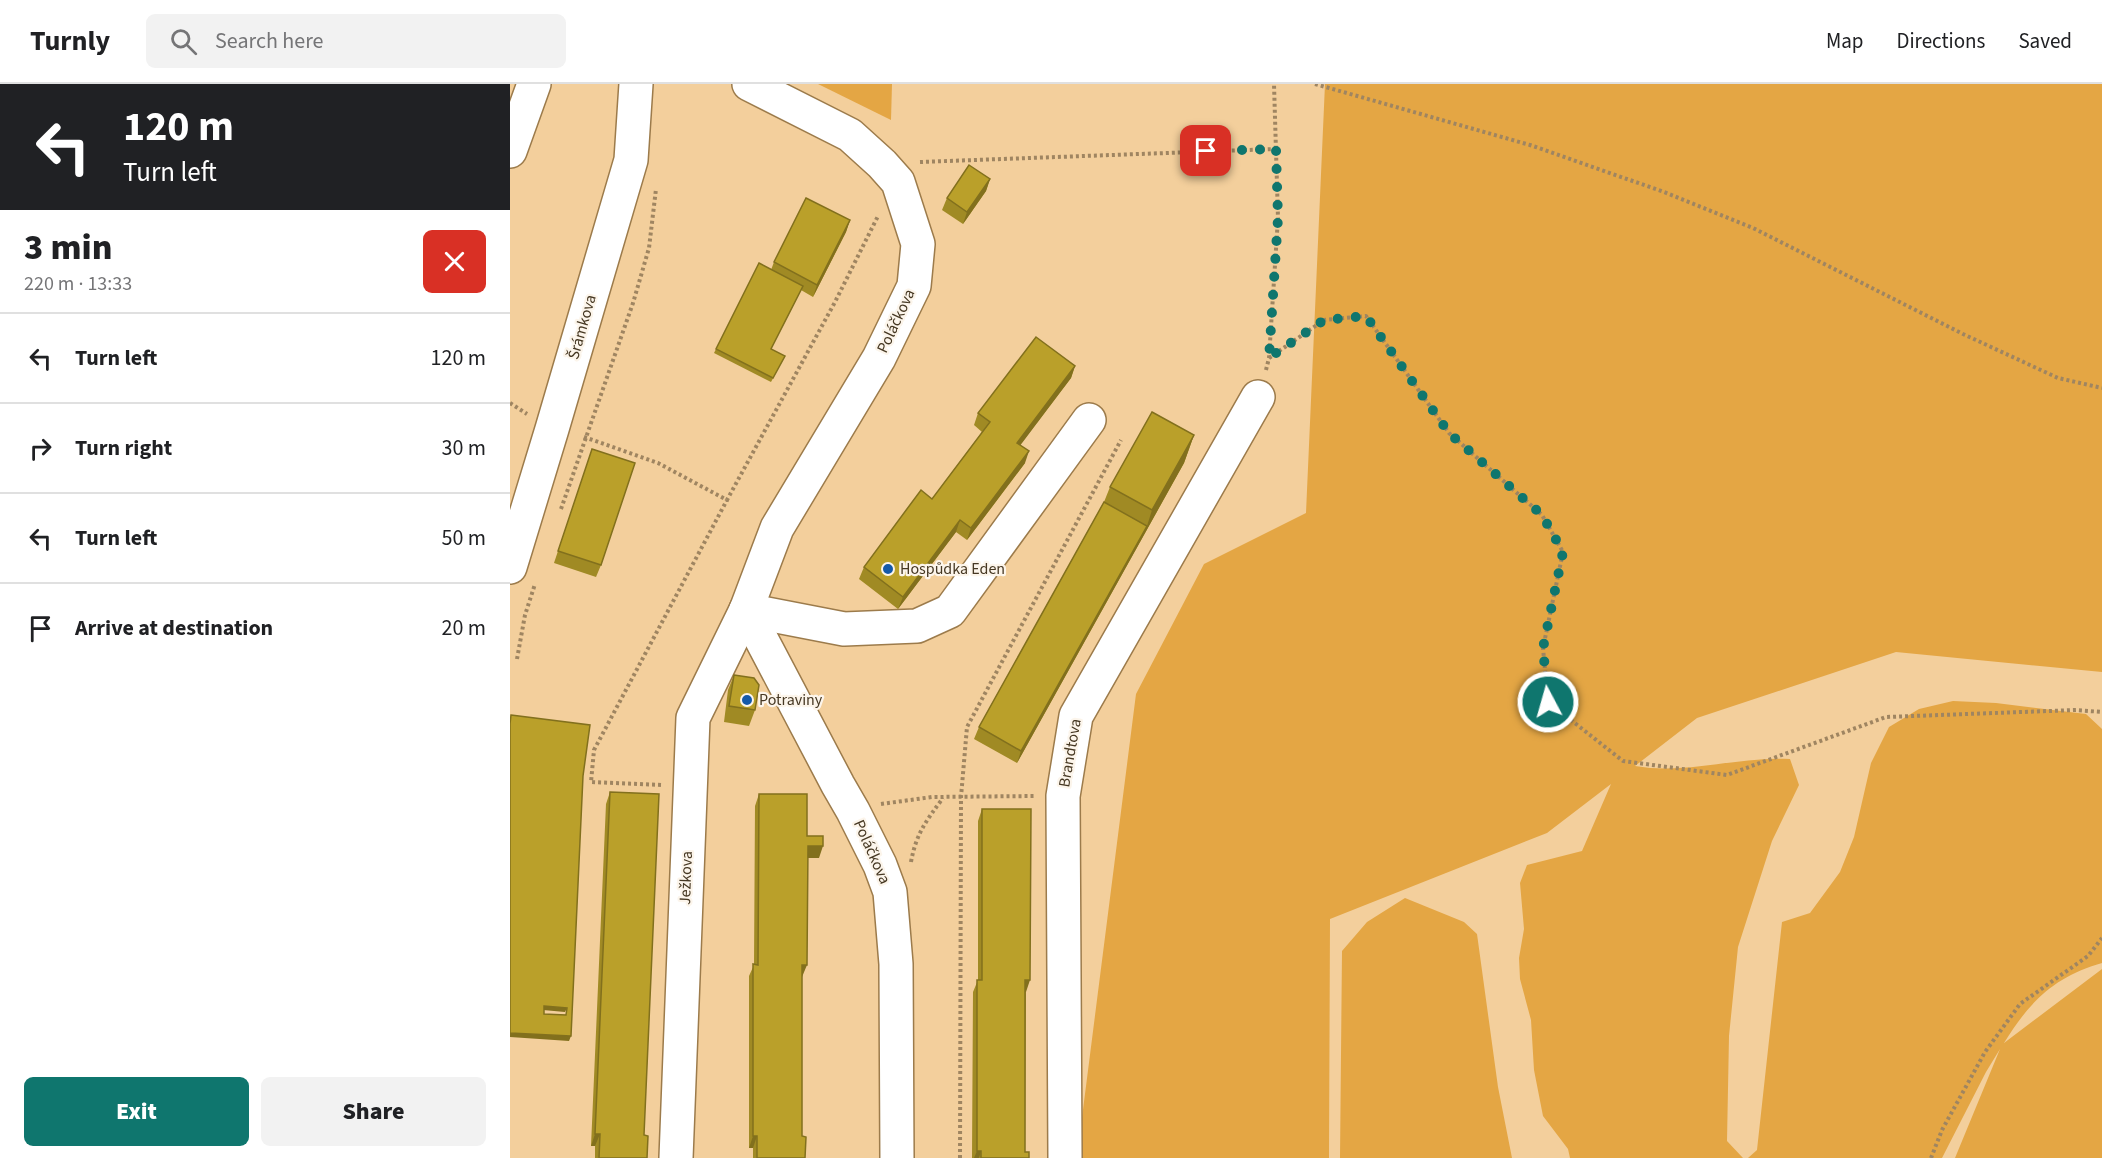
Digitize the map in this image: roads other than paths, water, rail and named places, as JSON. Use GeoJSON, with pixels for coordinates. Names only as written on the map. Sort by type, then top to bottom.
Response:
{"type":"FeatureCollection","features":[{"type":"Feature","properties":{"kind":"street"},"geometry":{"type":"LineString","coordinates":[[510,151],[534,84]]}},
{"type":"Feature","properties":{"kind":"street","name":"Šrámkova"},"geometry":{"type":"LineString","coordinates":[[523,574],[552,429],[631,160],[636,84]]}},
{"type":"Feature","properties":{"kind":"street","name":"Poláčkova"},"geometry":{"type":"LineString","coordinates":[[749,84],[850,135],[882,164],[898,182],[918,244],[914,286],[879,358],[777,528],[746,610],[853,811],[880,865],[890,892],[896,964],[897,1158]]}},
{"type":"Feature","properties":{"kind":"street","name":"Brandtova"},"geometry":{"type":"LineString","coordinates":[[1065,1158],[1063,796],[1076,716],[1258,397]]}},
{"type":"Feature","properties":{"kind":"street"},"geometry":{"type":"LineString","coordinates":[[746,610],[844,629],[917,626],[950,611],[1089,420]]}},
{"type":"Feature","properties":{"kind":"street","name":"Ježkova"},"geometry":{"type":"LineString","coordinates":[[676,1158],[693,718],[746,610]]}},
{"type":"Feature","properties":{"kind":"place","name":"Hospůdka Eden"},"geometry":{"type":"Point","coordinates":[888,569]}},
{"type":"Feature","properties":{"kind":"place","name":"Potraviny"},"geometry":{"type":"Point","coordinates":[747,700]}}]}
